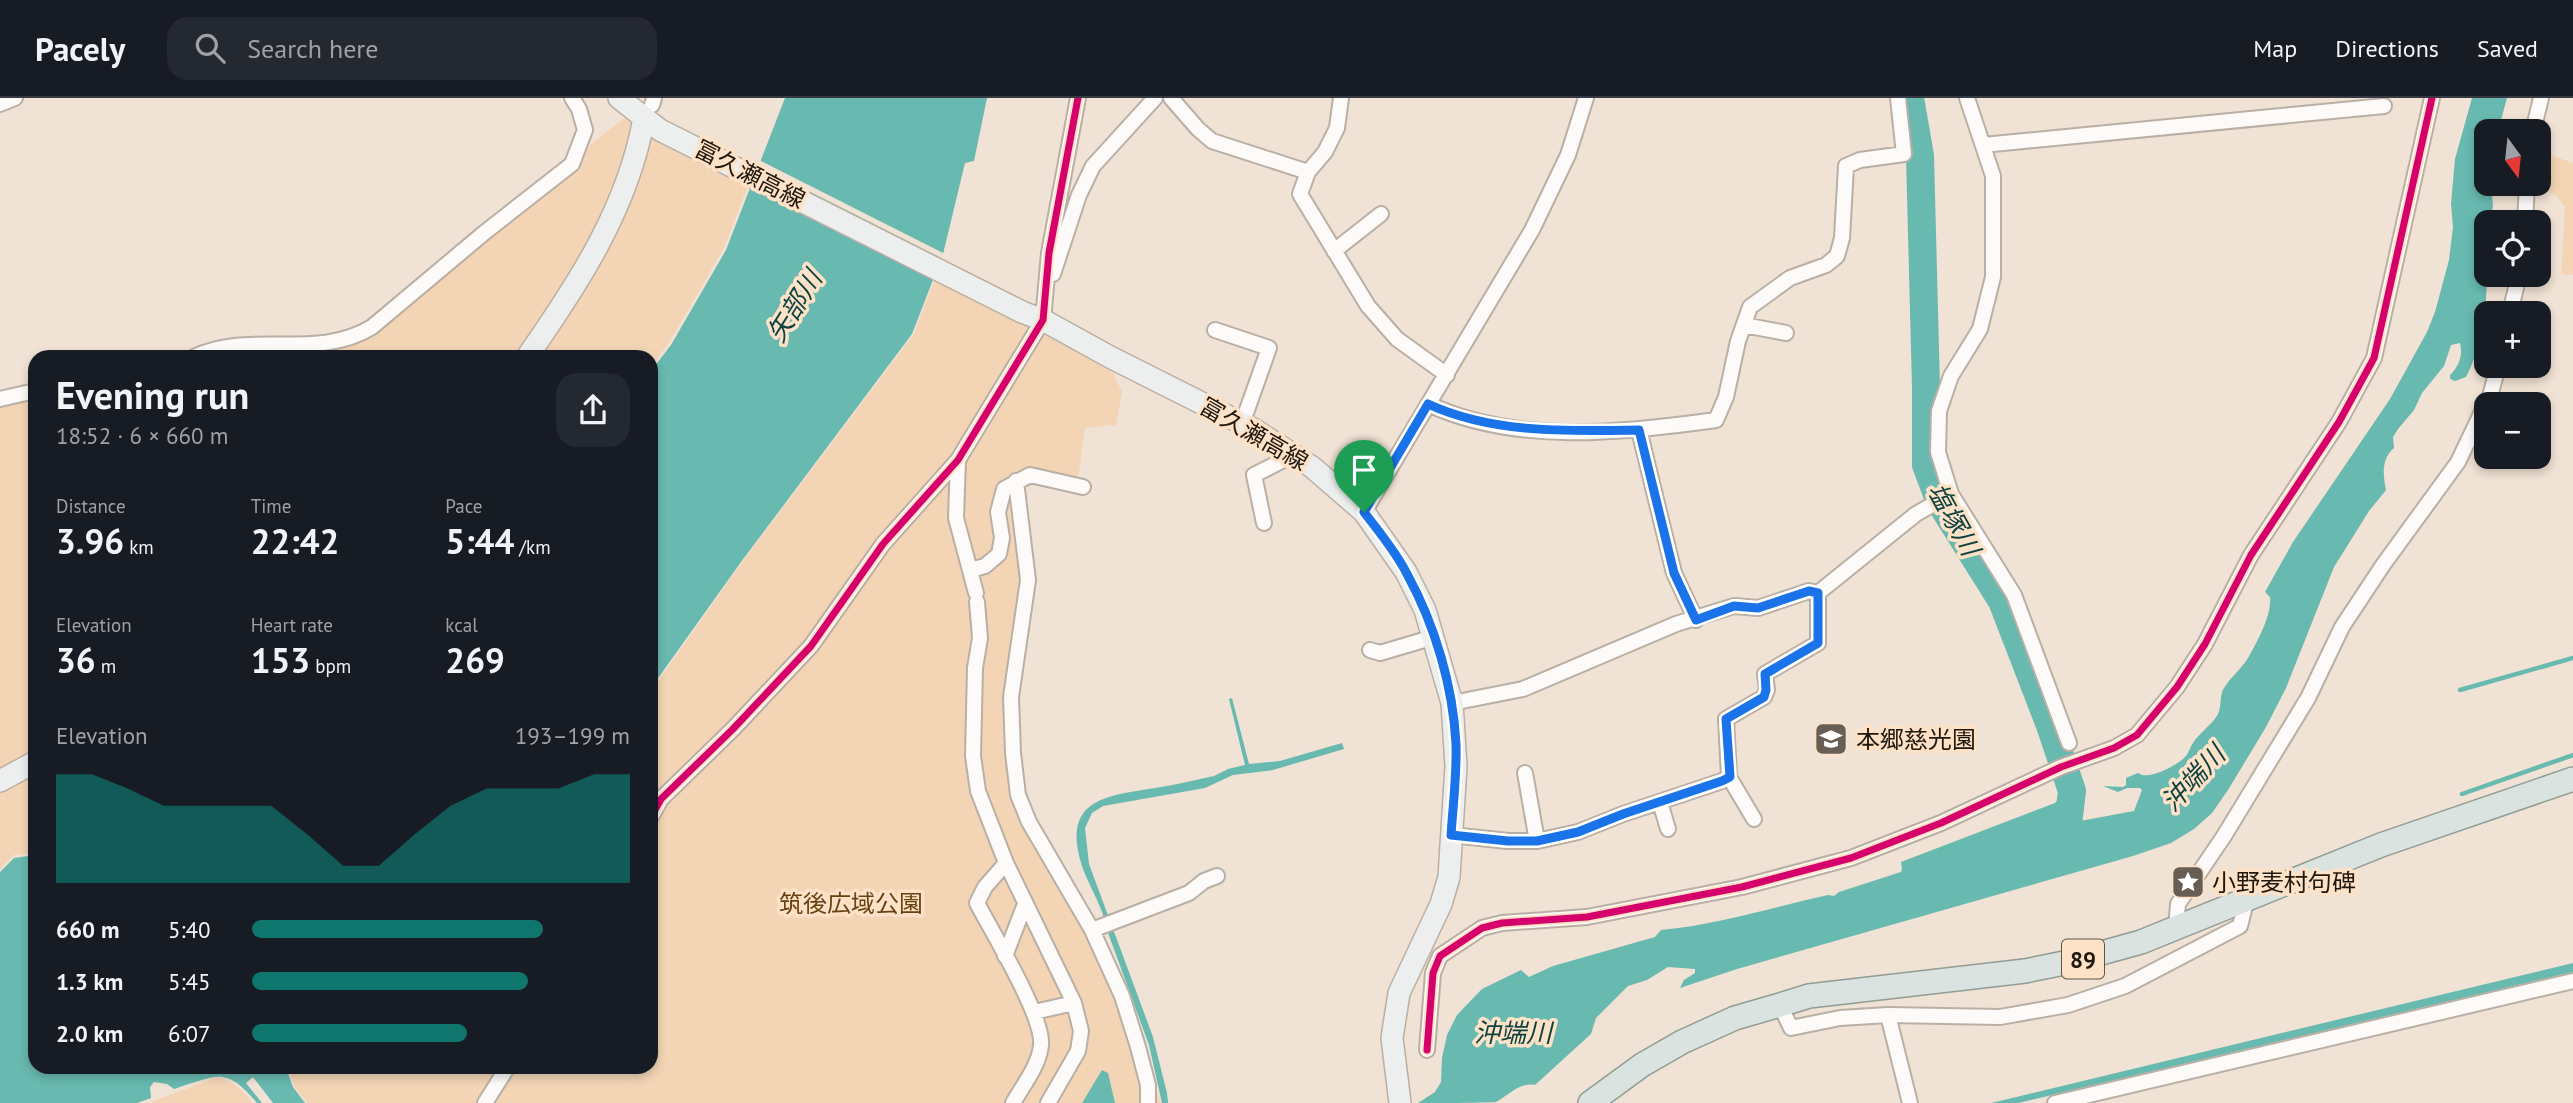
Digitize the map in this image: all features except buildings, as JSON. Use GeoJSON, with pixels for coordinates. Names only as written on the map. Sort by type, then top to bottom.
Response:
{"type":"FeatureCollection","features":[{"type":"Feature","properties":{"kind":"main road","name":"富久瀬高線"},"geometry":{"type":"LineString","coordinates":[[619,98],[653,113],[1022,312],[1043,320],[1242,424],[1341,489],[1364,512],[1406,572],[1425,610],[1452,703],[1456,766],[1449,877],[1441,904],[1399,993],[1392,1038],[1400,1100]]}},
{"type":"Feature","properties":{"kind":"main road"},"geometry":{"type":"LineString","coordinates":[[532,350],[601,243],[624,194],[653,113]]}},
{"type":"Feature","properties":{"kind":"main road"},"geometry":{"type":"LineString","coordinates":[[0,781],[28,766]]}},
{"type":"Feature","properties":{"kind":"main road","name":"89"},"geometry":{"type":"LineString","coordinates":[[1590,1103],[1642,1065],[1682,1042],[1735,1018],[1809,996],[2025,971],[2111,951],[2443,823],[2573,779]]}},
{"type":"Feature","properties":{"kind":"street"},"geometry":{"type":"LineString","coordinates":[[0,104],[15,98]]}},
{"type":"Feature","properties":{"kind":"street"},"geometry":{"type":"LineString","coordinates":[[218,350],[232,346],[334,343],[356,338],[372,327],[484,233],[572,164],[584,131],[579,109],[572,98]]}},
{"type":"Feature","properties":{"kind":"street"},"geometry":{"type":"LineString","coordinates":[[658,804],[811,646],[883,544],[958,460],[1043,320],[1048,289],[1049,253],[1078,98]]}},
{"type":"Feature","properties":{"kind":"street"},"geometry":{"type":"LineString","coordinates":[[1048,289],[1079,195],[1093,166],[1155,98]]}},
{"type":"Feature","properties":{"kind":"street"},"geometry":{"type":"LineString","coordinates":[[1171,98],[1212,141],[1308,172]]}},
{"type":"Feature","properties":{"kind":"street"},"geometry":{"type":"LineString","coordinates":[[1341,98],[1338,128],[1325,152],[1308,172],[1300,194],[1368,306],[1397,339],[1447,375]]}},
{"type":"Feature","properties":{"kind":"street"},"geometry":{"type":"LineString","coordinates":[[1364,512],[1532,230],[1567,155],[1586,98]]}},
{"type":"Feature","properties":{"kind":"street"},"geometry":{"type":"LineString","coordinates":[[1428,404],[1448,413],[1520,429],[1639,430],[1716,419],[1726,397],[1750,307],[1790,278],[1826,265],[1837,256],[1842,239],[1846,166],[1860,160],[1904,155],[1898,98]]}},
{"type":"Feature","properties":{"kind":"street"},"geometry":{"type":"LineString","coordinates":[[1967,98],[1993,176],[1993,278],[1980,329],[1951,376],[1939,411],[1938,452],[1951,494],[2014,595],[2069,743]]}},
{"type":"Feature","properties":{"kind":"street"},"geometry":{"type":"LineString","coordinates":[[1427,1050],[1433,973],[1440,956],[1482,928],[1502,923],[1587,917],[1742,887],[1851,858],[1941,823],[2061,767],[2114,748],[2137,734],[2177,687],[2204,644],[2251,555],[2339,422],[2374,358],[2432,98]]}},
{"type":"Feature","properties":{"kind":"street"},"geometry":{"type":"LineString","coordinates":[[2536,119],[2541,98]]}},
{"type":"Feature","properties":{"kind":"street"},"geometry":{"type":"LineString","coordinates":[[1983,145],[2384,106]]}},
{"type":"Feature","properties":{"kind":"street"},"geometry":{"type":"LineString","coordinates":[[1334,251],[1381,214]]}},
{"type":"Feature","properties":{"kind":"street"},"geometry":{"type":"LineString","coordinates":[[1744,325],[1786,333]]}},
{"type":"Feature","properties":{"kind":"street"},"geometry":{"type":"LineString","coordinates":[[1215,330],[1269,348],[1242,424]]}},
{"type":"Feature","properties":{"kind":"street"},"geometry":{"type":"LineString","coordinates":[[2176,928],[2178,904],[2224,836],[2308,698],[2342,627],[2383,565],[2458,462],[2491,393],[2495,378]]}},
{"type":"Feature","properties":{"kind":"street"},"geometry":{"type":"LineString","coordinates":[[0,399],[28,393]]}},
{"type":"Feature","properties":{"kind":"street"},"geometry":{"type":"LineString","coordinates":[[1639,430],[1674,573],[1696,620]]}},
{"type":"Feature","properties":{"kind":"street"},"geometry":{"type":"LineString","coordinates":[[1264,523],[1254,475],[1293,455]]}},
{"type":"Feature","properties":{"kind":"street"},"geometry":{"type":"LineString","coordinates":[[958,460],[956,518],[976,597],[980,638],[975,668],[973,756],[978,791],[1006,863],[1074,1003],[1081,1031],[1078,1051],[1048,1103]]}},
{"type":"Feature","properties":{"kind":"street"},"geometry":{"type":"LineString","coordinates":[[970,570],[985,566],[999,554],[1002,538],[998,512],[1004,489],[1030,475],[1083,487]]}},
{"type":"Feature","properties":{"kind":"street"},"geometry":{"type":"LineString","coordinates":[[1016,481],[1028,580],[1011,697],[1018,795],[1029,822],[1092,930],[1126,1007],[1148,1086],[1148,1103]]}},
{"type":"Feature","properties":{"kind":"street"},"geometry":{"type":"LineString","coordinates":[[1818,593],[1916,514],[1951,494]]}},
{"type":"Feature","properties":{"kind":"street"},"geometry":{"type":"LineString","coordinates":[[1452,703],[1523,689],[1676,624],[1696,620],[1734,606],[1758,608],[1809,591],[1818,593]]}},
{"type":"Feature","properties":{"kind":"street"},"geometry":{"type":"LineString","coordinates":[[1754,819],[1730,777],[1726,719],[1764,697],[1765,674],[1818,643],[1818,593]]}},
{"type":"Feature","properties":{"kind":"street"},"geometry":{"type":"LineString","coordinates":[[1370,650],[1380,653],[1434,637]]}},
{"type":"Feature","properties":{"kind":"street"},"geometry":{"type":"LineString","coordinates":[[1525,773],[1537,841]]}},
{"type":"Feature","properties":{"kind":"street"},"geometry":{"type":"LineString","coordinates":[[1451,835],[1537,841],[1578,832],[1730,777]]}},
{"type":"Feature","properties":{"kind":"street"},"geometry":{"type":"LineString","coordinates":[[1660,802],[1668,829]]}},
{"type":"Feature","properties":{"kind":"street"},"geometry":{"type":"LineString","coordinates":[[1006,863],[985,887],[978,903],[1034,1012],[1042,1042],[1039,1059],[1013,1103]]}},
{"type":"Feature","properties":{"kind":"street"},"geometry":{"type":"LineString","coordinates":[[1092,930],[1189,893],[1204,881],[1217,876]]}},
{"type":"Feature","properties":{"kind":"street"},"geometry":{"type":"LineString","coordinates":[[1780,1005],[1791,1028],[1840,1018],[1888,1015],[2000,1017],[2068,1005],[2125,986],[2240,926],[2247,898]]}},
{"type":"Feature","properties":{"kind":"street"},"geometry":{"type":"LineString","coordinates":[[1005,957],[1025,904]]}},
{"type":"Feature","properties":{"kind":"street"},"geometry":{"type":"LineString","coordinates":[[1414,960],[1458,942]]}},
{"type":"Feature","properties":{"kind":"street"},"geometry":{"type":"LineString","coordinates":[[2056,1103],[2573,981]]}},
{"type":"Feature","properties":{"kind":"street"},"geometry":{"type":"LineString","coordinates":[[1034,1012],[1074,1003]]}},
{"type":"Feature","properties":{"kind":"street"},"geometry":{"type":"LineString","coordinates":[[1888,1015],[1910,1103]]}},
{"type":"Feature","properties":{"kind":"street"},"geometry":{"type":"LineString","coordinates":[[485,1103],[502,1074]]}},
{"type":"Feature","properties":{"kind":"green space"},"geometry":{"type":"Polygon","coordinates":[[[624,118],[748,186],[724,248],[669,343],[658,357],[658,350],[198,350],[210,345],[324,342],[360,330],[624,118]]]}},
{"type":"Feature","properties":{"kind":"green space"},"geometry":{"type":"Polygon","coordinates":[[[2552,156],[2573,163],[2573,275],[2561,274],[2565,207],[2554,193],[2552,156]]]}},
{"type":"Feature","properties":{"kind":"green space","name":"筑後広域公園"},"geometry":{"type":"Polygon","coordinates":[[[937,274],[1108,362],[1122,392],[1116,425],[1085,428],[1078,479],[1029,468],[1023,484],[1033,574],[1016,696],[1024,786],[1034,821],[1141,1047],[1161,1103],[307,1103],[294,1086],[290,1074],[658,1074],[658,681],[745,558],[913,335],[937,274]]]}},
{"type":"Feature","properties":{"kind":"green space"},"geometry":{"type":"Polygon","coordinates":[[[28,396],[28,854],[14,855],[0,869],[0,402],[28,396]]]}},
{"type":"Feature","properties":{"kind":"green space"},"geometry":{"type":"Polygon","coordinates":[[[216,1078],[237,1086],[253,1103],[148,1103],[216,1078]]]}},
{"type":"Feature","properties":{"kind":"water","name":"矢部川"},"geometry":{"type":"Polygon","coordinates":[[[785,98],[987,98],[974,161],[965,163],[943,254],[912,334],[741,562],[658,678],[658,362],[671,345],[726,250],[785,98]]]}},
{"type":"Feature","properties":{"kind":"water","name":"沖端川"},"geometry":{"type":"Polygon","coordinates":[[[2472,98],[2507,98],[2501,119],[2474,119],[2474,196],[2492,196],[2493,206],[2492,210],[2474,210],[2474,287],[2487,287],[2486,301],[2474,301],[2474,359],[2466,377],[2455,381],[2450,379],[2461,352],[2460,343],[2451,345],[2444,366],[2422,393],[2414,410],[2393,437],[2394,448],[2387,457],[2384,468],[2386,490],[2369,511],[2334,567],[2286,688],[2266,727],[2212,813],[2194,829],[2171,843],[2133,856],[1737,969],[1680,988],[1684,980],[1695,973],[1695,969],[1668,967],[1647,980],[1628,986],[1596,1018],[1591,1034],[1535,1085],[1519,1087],[1496,1102],[1418,1103],[1435,1092],[1441,1082],[1447,1035],[1457,1015],[1482,989],[1521,970],[1529,977],[1553,966],[1655,937],[1661,930],[1703,924],[1828,895],[1834,896],[1901,872],[1901,862],[2055,803],[2065,788],[2078,783],[2080,821],[2134,811],[2142,790],[2140,788],[2127,788],[2118,792],[2103,786],[2123,787],[2126,785],[2126,778],[2138,773],[2155,774],[2175,764],[2185,757],[2196,739],[2215,718],[2224,688],[2248,658],[2263,628],[2270,604],[2270,597],[2265,592],[2293,542],[2390,399],[2427,332],[2449,260],[2455,159],[2472,98]]]}},
{"type":"Feature","properties":{"kind":"water"},"geometry":{"type":"Polygon","coordinates":[[[1232,698],[1249,764],[1280,761],[1342,743],[1344,749],[1273,770],[1233,775],[1205,788],[1103,806],[1092,813],[1085,828],[1089,864],[1153,1037],[1167,1093],[1168,1103],[1162,1103],[1149,1045],[1103,914],[1083,869],[1077,846],[1077,829],[1090,806],[1103,799],[1214,776],[1245,765],[1229,699],[1232,698]]]}},
{"type":"Feature","properties":{"kind":"water"},"geometry":{"type":"Polygon","coordinates":[[[28,856],[28,1074],[288,1074],[293,1087],[305,1103],[273,1103],[253,1077],[246,1083],[262,1103],[257,1103],[237,1083],[220,1077],[174,1089],[167,1084],[154,1082],[150,1087],[151,1098],[137,1103],[0,1103],[0,872],[14,858],[28,856]]]}},
{"type":"Feature","properties":{"kind":"water"},"geometry":{"type":"Polygon","coordinates":[[[2573,963],[2573,972],[2018,1103],[1991,1103],[2573,963]]]}},
{"type":"Feature","properties":{"kind":"water"},"geometry":{"type":"Polygon","coordinates":[[[1102,1070],[1108,1073],[1115,1103],[1082,1103],[1102,1070]]]}},
{"type":"Feature","properties":{"kind":"pier"},"geometry":{"type":"Polygon","coordinates":[[[757,159],[947,255],[945,260],[755,164],[757,159]]]}},
{"type":"Feature","properties":{"kind":"waterway","name":"塩塚川"},"geometry":{"type":"LineString","coordinates":[[1910,98],[1920,156],[1926,465],[1940,502],[2002,601],[2072,791],[2068,824]]}},
{"type":"Feature","properties":{"kind":"waterway"},"geometry":{"type":"LineString","coordinates":[[2460,690],[2573,658]]}},
{"type":"Feature","properties":{"kind":"waterway"},"geometry":{"type":"LineString","coordinates":[[2462,794],[2573,755]]}},
{"type":"Feature","properties":{"kind":"cycle path"},"geometry":{"type":"LineString","coordinates":[[658,804],[811,646],[883,544],[958,460],[1043,320],[1049,253],[1078,98]]}},
{"type":"Feature","properties":{"kind":"cycle path"},"geometry":{"type":"LineString","coordinates":[[1427,1050],[1433,973],[1440,956],[1482,928],[1502,923],[1587,917],[1742,887],[1851,858],[1941,823],[2061,767],[2114,748],[2137,735],[2177,687],[2205,644],[2251,555],[2339,422],[2374,358],[2432,98]]}},
{"type":"Feature","properties":{"kind":"place","name":"本郷慈光園"},"geometry":{"type":"Point","coordinates":[1831,739]}},
{"type":"Feature","properties":{"kind":"place","name":"小野麦村句碑"},"geometry":{"type":"Point","coordinates":[2188,882]}},
{"type":"Feature","properties":{"kind":"route"},"geometry":{"type":"LineString","coordinates":[[1428,404],[1448,413],[1520,429],[1639,430],[1674,573],[1696,620],[1734,606],[1758,608],[1809,591],[1818,593],[1818,643],[1765,674],[1764,697],[1726,719],[1730,777],[1578,832],[1537,841],[1451,835],[1456,744],[1452,703],[1440,655],[1425,610],[1406,572],[1364,512],[1428,404]]}}]}
